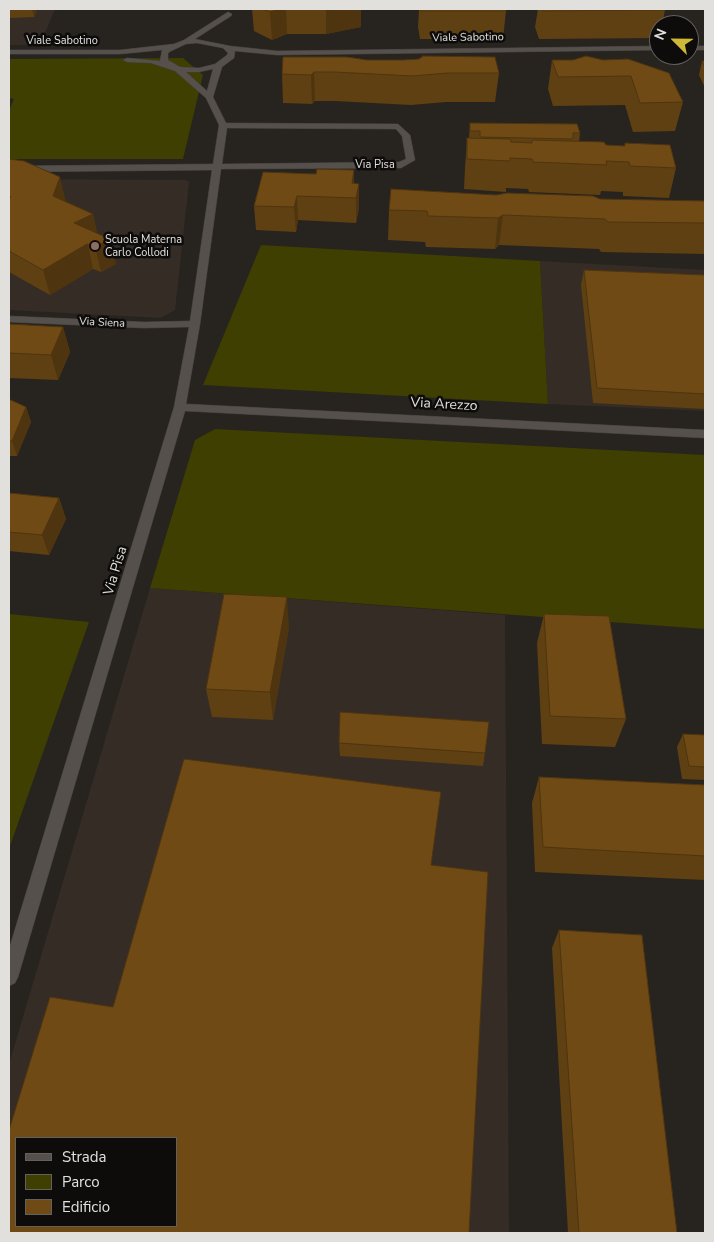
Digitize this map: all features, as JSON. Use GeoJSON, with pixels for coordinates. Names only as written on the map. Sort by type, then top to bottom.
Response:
{"type":"FeatureCollection","features":[{"type":"Feature","properties":{"kind":"street"},"geometry":{"type":"LineString","coordinates":[[178,69],[199,70],[218,66],[228,60],[232,52],[227,48],[221,36],[228,11]]}},
{"type":"Feature","properties":{"kind":"street"},"geometry":{"type":"LineString","coordinates":[[185,42],[228,11]]}},
{"type":"Feature","properties":{"kind":"street"},"geometry":{"type":"LineString","coordinates":[[185,42],[221,36]]}},
{"type":"Feature","properties":{"kind":"street","name":"Viale Sabotino"},"geometry":{"type":"LineString","coordinates":[[9,52],[120,52],[150,50],[175,46],[185,42]]}},
{"type":"Feature","properties":{"kind":"street"},"geometry":{"type":"LineString","coordinates":[[169,66],[164,61],[164,53],[175,46]]}},
{"type":"Feature","properties":{"kind":"street","name":"Viale Sabotino"},"geometry":{"type":"LineString","coordinates":[[227,48],[278,53],[649,48]]}},
{"type":"Feature","properties":{"kind":"street","name":"Viale Sabotino"},"geometry":{"type":"LineString","coordinates":[[228,60],[278,53]]}},
{"type":"Feature","properties":{"kind":"street","name":"Viale Sabotino"},"geometry":{"type":"LineString","coordinates":[[9,60],[114,59],[151,61],[178,69]]}},
{"type":"Feature","properties":{"kind":"street"},"geometry":{"type":"LineString","coordinates":[[209,97],[218,66]]}},
{"type":"Feature","properties":{"kind":"street"},"geometry":{"type":"LineString","coordinates":[[178,69],[209,97],[223,126]]}},
{"type":"Feature","properties":{"kind":"street","name":"Via Pisa"},"geometry":{"type":"LineString","coordinates":[[9,170],[216,166],[401,164],[410,160],[406,135],[398,127],[223,126],[216,166],[195,324],[180,406],[9,977]]}},
{"type":"Feature","properties":{"kind":"street","name":"Via Siena"},"geometry":{"type":"LineString","coordinates":[[9,319],[144,325],[195,324]]}},
{"type":"Feature","properties":{"kind":"street","name":"Via Arezzo"},"geometry":{"type":"LineString","coordinates":[[180,406],[705,434]]}},
{"type":"Feature","properties":{"kind":"shaded area"},"geometry":{"type":"Polygon","coordinates":[[[9,9],[55,9],[40,45],[9,45],[9,9]]]}},
{"type":"Feature","properties":{"kind":"shaded area","name":"Scuola Materna Carlo Collodi"},"geometry":{"type":"Polygon","coordinates":[[[9,179],[185,180],[189,182],[175,310],[161,318],[9,310],[9,179]]]}},
{"type":"Feature","properties":{"kind":"shaded area"},"geometry":{"type":"Polygon","coordinates":[[[540,261],[705,270],[705,411],[548,404],[540,261]]]}},
{"type":"Feature","properties":{"kind":"shaded area"},"geometry":{"type":"Polygon","coordinates":[[[150,588],[505,615],[509,1233],[9,1233],[9,1064],[150,588]]]}},
{"type":"Feature","properties":{"kind":"green space"},"geometry":{"type":"Polygon","coordinates":[[[183,58],[203,75],[183,159],[9,159],[9,110],[14,99],[9,98],[9,59],[183,58]]]}},
{"type":"Feature","properties":{"kind":"green space"},"geometry":{"type":"Polygon","coordinates":[[[261,245],[540,261],[548,404],[203,385],[261,245]]]}},
{"type":"Feature","properties":{"kind":"green space"},"geometry":{"type":"Polygon","coordinates":[[[215,429],[705,455],[705,629],[150,588],[195,440],[215,429]]]}},
{"type":"Feature","properties":{"kind":"green space"},"geometry":{"type":"Polygon","coordinates":[[[9,614],[89,622],[9,849],[9,614]]]}},
{"type":"Feature","properties":{"kind":"building"},"geometry":{"type":"Polygon","coordinates":[[[262,9],[280,9],[270,12],[262,9]]]}},
{"type":"Feature","properties":{"kind":"building"},"geometry":{"type":"Polygon","coordinates":[[[421,9],[506,9],[506,11],[421,11],[421,9]]]}},
{"type":"Feature","properties":{"kind":"building"},"geometry":{"type":"Polygon","coordinates":[[[542,9],[664,9],[665,10],[543,11],[542,9]]]}},
{"type":"Feature","properties":{"kind":"building"},"geometry":{"type":"Polygon","coordinates":[[[423,56],[495,57],[499,73],[448,73],[412,76],[334,72],[314,72],[311,75],[282,74],[283,57],[347,57],[367,60],[403,60],[419,59],[423,56]]]}},
{"type":"Feature","properties":{"kind":"building"},"geometry":{"type":"Polygon","coordinates":[[[586,56],[603,60],[628,59],[669,73],[683,102],[640,103],[631,76],[558,77],[552,60],[573,60],[586,56]]]}},
{"type":"Feature","properties":{"kind":"building"},"geometry":{"type":"Polygon","coordinates":[[[470,123],[577,124],[580,133],[573,133],[573,139],[480,137],[480,131],[470,131],[470,123]]]}},
{"type":"Feature","properties":{"kind":"building"},"geometry":{"type":"Polygon","coordinates":[[[467,138],[510,139],[511,142],[532,143],[532,140],[604,142],[606,145],[625,146],[625,143],[670,145],[676,168],[630,166],[629,162],[606,161],[607,165],[533,162],[532,159],[510,158],[510,161],[467,159],[467,138]]]}},
{"type":"Feature","properties":{"kind":"building"},"geometry":{"type":"Polygon","coordinates":[[[9,159],[24,161],[60,177],[53,196],[93,214],[74,223],[110,239],[95,247],[87,244],[43,270],[9,251],[9,198],[11,197],[9,196],[9,159]]]}},
{"type":"Feature","properties":{"kind":"building"},"geometry":{"type":"Polygon","coordinates":[[[317,169],[354,170],[352,183],[359,184],[356,198],[297,196],[294,207],[254,206],[263,172],[316,174],[317,169]]]}},
{"type":"Feature","properties":{"kind":"building"},"geometry":{"type":"Polygon","coordinates":[[[391,189],[496,195],[507,193],[593,196],[600,199],[705,201],[705,223],[608,222],[605,219],[503,215],[498,218],[428,216],[427,211],[389,210],[391,189]]]}},
{"type":"Feature","properties":{"kind":"building"},"geometry":{"type":"Polygon","coordinates":[[[584,270],[705,275],[705,394],[597,388],[584,270]]]}},
{"type":"Feature","properties":{"kind":"building"},"geometry":{"type":"Polygon","coordinates":[[[9,324],[63,327],[51,355],[9,353],[9,324]]]}},
{"type":"Feature","properties":{"kind":"building"},"geometry":{"type":"Polygon","coordinates":[[[9,400],[26,407],[12,441],[9,441],[9,400]]]}},
{"type":"Feature","properties":{"kind":"building"},"geometry":{"type":"Polygon","coordinates":[[[9,493],[59,498],[42,535],[9,532],[9,493]]]}},
{"type":"Feature","properties":{"kind":"building"},"geometry":{"type":"Polygon","coordinates":[[[224,594],[287,597],[270,692],[206,689],[224,594]]]}},
{"type":"Feature","properties":{"kind":"building"},"geometry":{"type":"Polygon","coordinates":[[[544,614],[609,616],[626,719],[550,716],[544,614]]]}},
{"type":"Feature","properties":{"kind":"building"},"geometry":{"type":"Polygon","coordinates":[[[340,712],[489,722],[485,753],[339,743],[340,712]]]}},
{"type":"Feature","properties":{"kind":"building"},"geometry":{"type":"Polygon","coordinates":[[[683,734],[705,735],[705,767],[689,766],[683,734]]]}},
{"type":"Feature","properties":{"kind":"building"},"geometry":{"type":"Polygon","coordinates":[[[184,759],[441,792],[431,865],[488,872],[469,1233],[9,1233],[9,1130],[50,997],[113,1007],[184,759]]]}},
{"type":"Feature","properties":{"kind":"building"},"geometry":{"type":"Polygon","coordinates":[[[539,777],[705,785],[705,856],[543,847],[539,777]]]}},
{"type":"Feature","properties":{"kind":"building"},"geometry":{"type":"Polygon","coordinates":[[[559,930],[642,935],[677,1233],[579,1233],[559,930]]]}},
{"type":"Feature","properties":{"kind":"place","name":"Scuola Materna Carlo Collodi"},"geometry":{"type":"Point","coordinates":[95,246]}}]}
